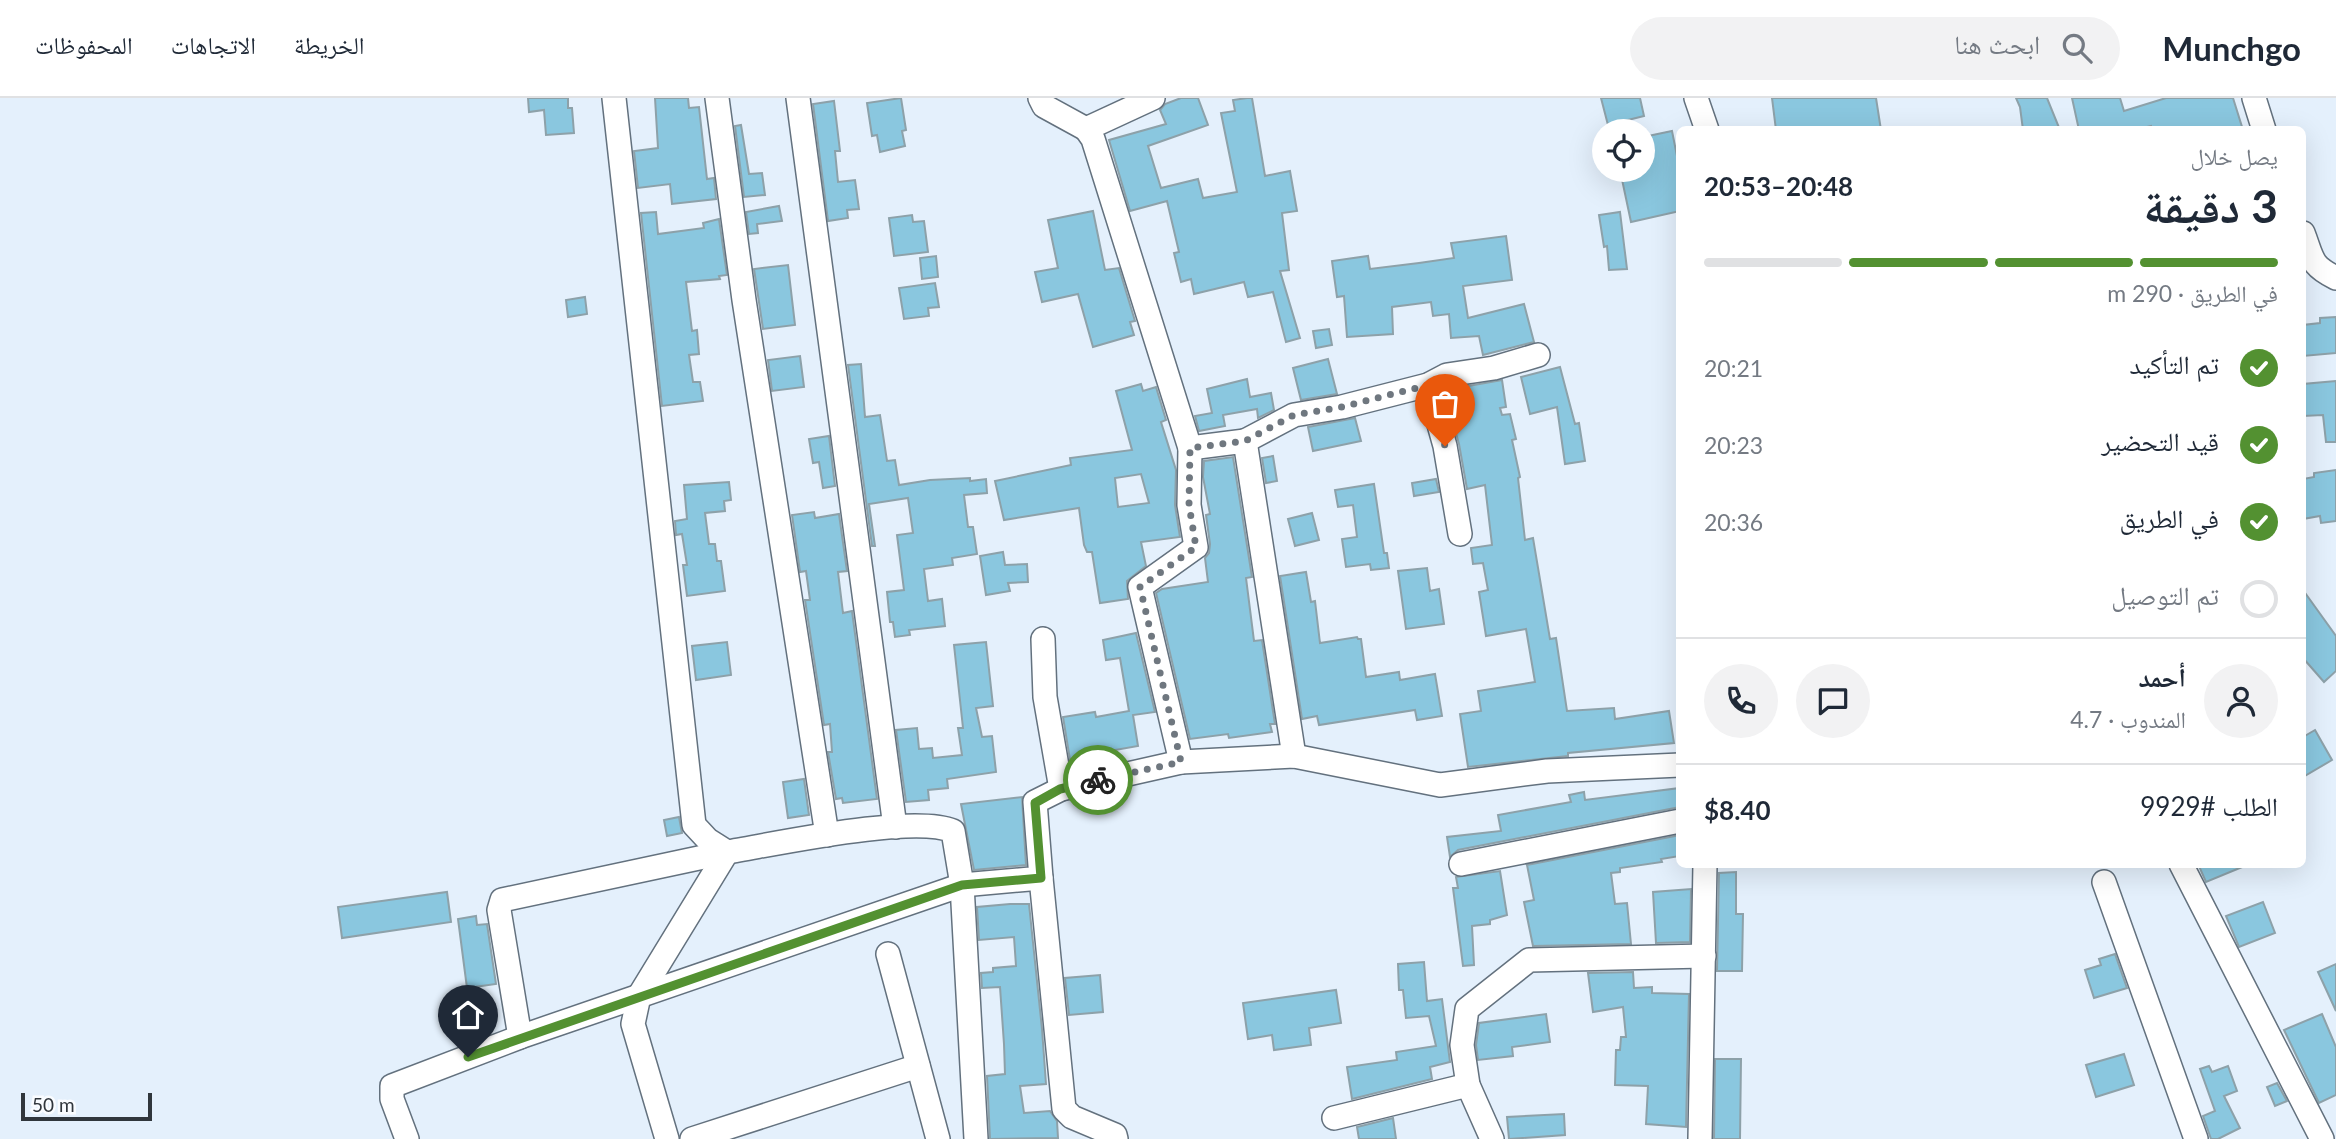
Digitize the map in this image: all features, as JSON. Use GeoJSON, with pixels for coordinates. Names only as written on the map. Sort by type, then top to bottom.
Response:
{"type":"FeatureCollection","features":[{"type":"Feature","properties":{"kind":"street"},"geometry":{"type":"LineString","coordinates":[[614,98],[694,825],[708,840],[727,852]]}},
{"type":"Feature","properties":{"kind":"street"},"geometry":{"type":"LineString","coordinates":[[717,98],[744,300],[827,835]]}},
{"type":"Feature","properties":{"kind":"street"},"geometry":{"type":"LineString","coordinates":[[798,98],[895,827]]}},
{"type":"Feature","properties":{"kind":"street"},"geometry":{"type":"LineString","coordinates":[[1040,98],[1044,106],[1086,129],[1093,139],[1190,448],[1189,505],[1196,547],[1140,587],[1181,762]]}},
{"type":"Feature","properties":{"kind":"street"},"geometry":{"type":"LineString","coordinates":[[1086,129],[1153,98]]}},
{"type":"Feature","properties":{"kind":"street"},"geometry":{"type":"LineString","coordinates":[[1696,98],[1706,126]]}},
{"type":"Feature","properties":{"kind":"street"},"geometry":{"type":"LineString","coordinates":[[2254,98],[2263,126]]}},
{"type":"Feature","properties":{"kind":"street"},"geometry":{"type":"LineString","coordinates":[[2306,241],[2314,263],[2320,270],[2336,278]]}},
{"type":"Feature","properties":{"kind":"street"},"geometry":{"type":"LineString","coordinates":[[1190,448],[1245,441],[1294,415],[1342,407],[1428,385],[1447,375],[1494,368],[1538,355]]}},
{"type":"Feature","properties":{"kind":"street"},"geometry":{"type":"LineString","coordinates":[[1428,385],[1445,446],[1460,534]]}},
{"type":"Feature","properties":{"kind":"street"},"geometry":{"type":"LineString","coordinates":[[1245,441],[1294,756]]}},
{"type":"Feature","properties":{"kind":"street"},"geometry":{"type":"LineString","coordinates":[[1043,639],[1045,697],[1060,789]]}},
{"type":"Feature","properties":{"kind":"street"},"geometry":{"type":"LineString","coordinates":[[1116,1139],[1115,1135],[1072,1117],[1064,1109],[1035,803],[1060,789],[1181,762],[1294,756],[1440,785],[1547,771],[1676,765]]}},
{"type":"Feature","properties":{"kind":"street"},"geometry":{"type":"LineString","coordinates":[[1461,864],[1676,822]]}},
{"type":"Feature","properties":{"kind":"street"},"geometry":{"type":"LineString","coordinates":[[520,1037],[499,910],[502,900],[727,852],[827,835],[895,827],[941,826],[953,831],[962,885],[976,1139]]}},
{"type":"Feature","properties":{"kind":"street"},"geometry":{"type":"LineString","coordinates":[[667,1139],[633,1024],[639,996],[727,852]]}},
{"type":"Feature","properties":{"kind":"street"},"geometry":{"type":"LineString","coordinates":[[1700,1139],[1705,868]]}},
{"type":"Feature","properties":{"kind":"street"},"geometry":{"type":"LineString","coordinates":[[2183,868],[2322,1139]]}},
{"type":"Feature","properties":{"kind":"street"},"geometry":{"type":"LineString","coordinates":[[407,1139],[392,1099],[392,1086],[520,1037],[962,885],[1041,878]]}},
{"type":"Feature","properties":{"kind":"street"},"geometry":{"type":"LineString","coordinates":[[2104,882],[2196,1139]]}},
{"type":"Feature","properties":{"kind":"street"},"geometry":{"type":"LineString","coordinates":[[888,954],[938,1139]]}},
{"type":"Feature","properties":{"kind":"street"},"geometry":{"type":"LineString","coordinates":[[1492,1139],[1468,1085],[1462,1045],[1467,1009],[1529,960],[1704,956]]}},
{"type":"Feature","properties":{"kind":"street"},"geometry":{"type":"LineString","coordinates":[[700,1138],[735,1132],[918,1066]]}},
{"type":"Feature","properties":{"kind":"street"},"geometry":{"type":"LineString","coordinates":[[1334,1118],[1468,1085]]}},
{"type":"Feature","properties":{"kind":"building"},"geometry":{"type":"Polygon","coordinates":[[[528,98],[568,98],[568,108],[572,108],[574,133],[546,135],[544,110],[529,112],[528,98]]]}},
{"type":"Feature","properties":{"kind":"building"},"geometry":{"type":"Polygon","coordinates":[[[655,98],[688,98],[689,108],[699,107],[707,179],[714,178],[716,199],[672,204],[670,184],[638,188],[634,151],[658,148],[655,98]]]}},
{"type":"Feature","properties":{"kind":"building"},"geometry":{"type":"Polygon","coordinates":[[[901,98],[906,130],[902,131],[905,146],[880,152],[877,135],[872,136],[867,103],[901,98]]]}},
{"type":"Feature","properties":{"kind":"building"},"geometry":{"type":"Polygon","coordinates":[[[1181,98],[1198,98],[1208,125],[1148,146],[1161,188],[1198,179],[1203,198],[1237,192],[1221,113],[1235,111],[1233,100],[1247,98],[1252,98],[1265,176],[1290,171],[1297,211],[1282,213],[1289,270],[1280,271],[1300,338],[1286,342],[1273,292],[1248,297],[1244,282],[1194,294],[1191,279],[1181,282],[1174,253],[1179,252],[1167,201],[1130,211],[1109,140],[1166,124],[1160,110],[1165,104],[1181,98]]]}},
{"type":"Feature","properties":{"kind":"building"},"geometry":{"type":"Polygon","coordinates":[[[1601,98],[1640,98],[1644,116],[1606,119],[1601,98]]]}},
{"type":"Feature","properties":{"kind":"building"},"geometry":{"type":"Polygon","coordinates":[[[1772,98],[1876,98],[1880,126],[1776,126],[1772,98]]]}},
{"type":"Feature","properties":{"kind":"building"},"geometry":{"type":"Polygon","coordinates":[[[2016,98],[2047,98],[2058,126],[2022,126],[2016,98]]]}},
{"type":"Feature","properties":{"kind":"building"},"geometry":{"type":"Polygon","coordinates":[[[2072,98],[2120,98],[2124,111],[2166,98],[2233,98],[2242,126],[2151,126],[2078,126],[2072,98]]]}},
{"type":"Feature","properties":{"kind":"building"},"geometry":{"type":"Polygon","coordinates":[[[834,101],[840,151],[835,151],[838,182],[855,180],[859,209],[847,210],[848,218],[828,221],[813,104],[834,101]]]}},
{"type":"Feature","properties":{"kind":"building"},"geometry":{"type":"Polygon","coordinates":[[[741,125],[749,174],[762,173],[765,195],[744,197],[735,126],[741,125]]]}},
{"type":"Feature","properties":{"kind":"building"},"geometry":{"type":"Polygon","coordinates":[[[1672,131],[1676,151],[1676,212],[1631,222],[1623,182],[1655,182],[1655,135],[1672,131]]]}},
{"type":"Feature","properties":{"kind":"building"},"geometry":{"type":"Polygon","coordinates":[[[779,206],[782,221],[757,224],[758,233],[749,234],[746,212],[779,206]]]}},
{"type":"Feature","properties":{"kind":"building"},"geometry":{"type":"Polygon","coordinates":[[[1093,211],[1105,270],[1119,268],[1135,321],[1130,322],[1134,335],[1093,347],[1078,294],[1042,302],[1035,272],[1058,268],[1048,220],[1093,211]]]}},
{"type":"Feature","properties":{"kind":"building"},"geometry":{"type":"Polygon","coordinates":[[[656,212],[658,234],[704,228],[703,223],[719,219],[727,275],[719,276],[720,279],[686,282],[692,331],[697,330],[699,354],[689,355],[693,382],[700,382],[703,401],[662,406],[641,213],[656,212]]]}},
{"type":"Feature","properties":{"kind":"building"},"geometry":{"type":"Polygon","coordinates":[[[1620,212],[1627,269],[1609,270],[1607,246],[1604,247],[1599,215],[1620,212]]]}},
{"type":"Feature","properties":{"kind":"building"},"geometry":{"type":"Polygon","coordinates":[[[912,215],[913,222],[924,221],[928,252],[894,256],[889,218],[912,215]]]}},
{"type":"Feature","properties":{"kind":"building"},"geometry":{"type":"Polygon","coordinates":[[[1506,236],[1512,280],[1463,286],[1468,318],[1524,304],[1534,342],[1483,355],[1479,336],[1451,338],[1449,314],[1433,316],[1431,302],[1392,307],[1393,334],[1347,337],[1344,296],[1337,297],[1332,261],[1368,256],[1370,269],[1454,258],[1451,243],[1506,236]]]}},
{"type":"Feature","properties":{"kind":"building"},"geometry":{"type":"Polygon","coordinates":[[[936,256],[938,277],[922,279],[920,258],[936,256]]]}},
{"type":"Feature","properties":{"kind":"building"},"geometry":{"type":"Polygon","coordinates":[[[788,265],[795,325],[763,329],[754,269],[788,265]]]}},
{"type":"Feature","properties":{"kind":"building"},"geometry":{"type":"Polygon","coordinates":[[[935,283],[939,307],[928,308],[929,316],[904,319],[899,288],[935,283]]]}},
{"type":"Feature","properties":{"kind":"building"},"geometry":{"type":"Polygon","coordinates":[[[585,297],[587,314],[568,317],[566,300],[585,297]]]}},
{"type":"Feature","properties":{"kind":"building"},"geometry":{"type":"Polygon","coordinates":[[[2336,317],[2336,353],[2306,356],[2306,325],[2320,323],[2320,318],[2336,317]]]}},
{"type":"Feature","properties":{"kind":"building"},"geometry":{"type":"Polygon","coordinates":[[[1329,329],[1332,345],[1316,348],[1313,331],[1329,329]]]}},
{"type":"Feature","properties":{"kind":"building"},"geometry":{"type":"Polygon","coordinates":[[[800,356],[804,387],[772,391],[768,360],[800,356]]]}},
{"type":"Feature","properties":{"kind":"building"},"geometry":{"type":"Polygon","coordinates":[[[1328,359],[1337,394],[1301,400],[1293,368],[1328,359]]]}},
{"type":"Feature","properties":{"kind":"building"},"geometry":{"type":"Polygon","coordinates":[[[861,364],[865,417],[880,415],[887,461],[895,460],[899,485],[930,480],[986,479],[987,493],[964,495],[968,527],[973,527],[977,554],[952,558],[953,565],[924,569],[928,601],[942,599],[945,626],[909,630],[910,635],[895,637],[893,622],[890,622],[887,592],[904,590],[897,535],[913,533],[908,498],[869,504],[875,546],[872,546],[848,365],[861,364]]]}},
{"type":"Feature","properties":{"kind":"building"},"geometry":{"type":"Polygon","coordinates":[[[1560,367],[1575,424],[1579,423],[1585,461],[1565,464],[1557,407],[1530,414],[1521,377],[1560,367]]]}},
{"type":"Feature","properties":{"kind":"building"},"geometry":{"type":"Polygon","coordinates":[[[1247,379],[1250,397],[1271,393],[1274,410],[1258,418],[1257,409],[1223,415],[1225,426],[1199,431],[1195,416],[1212,413],[1207,389],[1247,379]]]}},
{"type":"Feature","properties":{"kind":"building"},"geometry":{"type":"Polygon","coordinates":[[[1502,380],[1506,407],[1500,408],[1502,415],[1510,414],[1516,439],[1512,440],[1520,477],[1525,540],[1533,538],[1550,639],[1556,638],[1567,711],[1614,708],[1615,719],[1669,711],[1674,743],[1568,753],[1568,756],[1468,767],[1460,714],[1481,711],[1478,691],[1535,682],[1526,629],[1486,636],[1479,592],[1488,590],[1483,563],[1473,564],[1471,548],[1492,545],[1485,485],[1467,489],[1449,408],[1460,406],[1457,388],[1502,380]]]}},
{"type":"Feature","properties":{"kind":"building"},"geometry":{"type":"Polygon","coordinates":[[[2336,381],[2336,442],[2326,442],[2323,415],[2306,416],[2306,384],[2336,381]]]}},
{"type":"Feature","properties":{"kind":"building"},"geometry":{"type":"Polygon","coordinates":[[[1141,384],[1143,391],[1156,387],[1166,420],[1161,422],[1176,470],[1175,505],[1180,537],[1141,542],[1146,566],[1127,581],[1128,599],[1100,603],[1092,552],[1087,552],[1084,545],[1079,508],[1004,520],[995,481],[1071,465],[1070,458],[1132,450],[1116,391],[1141,384]],[[1141,474],[1115,478],[1118,507],[1149,503],[1141,474]]]}},
{"type":"Feature","properties":{"kind":"building"},"geometry":{"type":"Polygon","coordinates":[[[1355,418],[1361,441],[1313,451],[1308,427],[1355,418]]]}},
{"type":"Feature","properties":{"kind":"building"},"geometry":{"type":"Polygon","coordinates":[[[829,436],[835,486],[823,488],[819,462],[813,463],[809,439],[829,436]]]}},
{"type":"Feature","properties":{"kind":"building"},"geometry":{"type":"Polygon","coordinates":[[[1273,456],[1277,481],[1266,483],[1262,458],[1273,456]]]}},
{"type":"Feature","properties":{"kind":"building"},"geometry":{"type":"Polygon","coordinates":[[[1233,457],[1252,577],[1246,578],[1254,641],[1262,640],[1275,724],[1270,724],[1272,732],[1229,738],[1228,734],[1190,739],[1156,593],[1162,589],[1208,582],[1205,558],[1210,544],[1206,515],[1210,514],[1203,477],[1204,461],[1233,457]]]}},
{"type":"Feature","properties":{"kind":"building"},"geometry":{"type":"Polygon","coordinates":[[[2336,470],[2336,521],[2321,523],[2320,516],[2306,518],[2306,478],[2314,477],[2314,473],[2336,470]]]}},
{"type":"Feature","properties":{"kind":"building"},"geometry":{"type":"Polygon","coordinates":[[[1436,479],[1439,492],[1414,496],[1412,483],[1436,479]]]}},
{"type":"Feature","properties":{"kind":"building"},"geometry":{"type":"Polygon","coordinates":[[[729,482],[731,500],[724,501],[725,511],[705,513],[709,544],[715,544],[717,561],[721,561],[725,591],[687,596],[683,565],[687,565],[682,534],[676,535],[675,521],[687,519],[684,485],[729,482]]]}},
{"type":"Feature","properties":{"kind":"building"},"geometry":{"type":"Polygon","coordinates":[[[1374,484],[1384,553],[1387,553],[1389,568],[1371,570],[1370,564],[1346,567],[1342,539],[1357,537],[1353,505],[1338,507],[1335,490],[1374,484]]]}},
{"type":"Feature","properties":{"kind":"building"},"geometry":{"type":"Polygon","coordinates":[[[814,512],[815,518],[839,514],[847,571],[838,572],[843,613],[852,611],[877,799],[843,803],[842,798],[836,799],[828,752],[832,752],[830,724],[824,725],[805,600],[810,600],[806,571],[800,572],[792,515],[814,512]]]}},
{"type":"Feature","properties":{"kind":"building"},"geometry":{"type":"Polygon","coordinates":[[[1312,513],[1319,540],[1295,546],[1288,519],[1312,513]]]}},
{"type":"Feature","properties":{"kind":"building"},"geometry":{"type":"Polygon","coordinates":[[[1003,552],[1005,565],[1027,564],[1028,582],[1008,583],[1010,591],[986,595],[980,556],[1003,552]]]}},
{"type":"Feature","properties":{"kind":"building"},"geometry":{"type":"Polygon","coordinates":[[[1427,568],[1430,591],[1439,589],[1444,624],[1406,629],[1398,571],[1427,568]]]}},
{"type":"Feature","properties":{"kind":"building"},"geometry":{"type":"Polygon","coordinates":[[[1306,572],[1311,602],[1315,601],[1320,643],[1357,637],[1361,639],[1366,677],[1399,672],[1400,680],[1435,674],[1442,716],[1417,720],[1415,710],[1319,725],[1317,716],[1302,719],[1280,576],[1306,572]]]}},
{"type":"Feature","properties":{"kind":"building"},"geometry":{"type":"Polygon","coordinates":[[[2306,594],[2336,636],[2336,671],[2324,682],[2306,661],[2306,594]]]}},
{"type":"Feature","properties":{"kind":"building"},"geometry":{"type":"Polygon","coordinates":[[[1136,633],[1155,712],[1133,715],[1138,746],[1115,750],[1117,762],[1072,772],[1063,717],[1095,712],[1096,717],[1129,711],[1120,658],[1106,660],[1103,640],[1136,633]]]}},
{"type":"Feature","properties":{"kind":"building"},"geometry":{"type":"Polygon","coordinates":[[[727,642],[731,675],[696,680],[692,646],[727,642]]]}},
{"type":"Feature","properties":{"kind":"building"},"geometry":{"type":"Polygon","coordinates":[[[986,642],[993,706],[976,708],[982,737],[992,736],[996,772],[947,779],[948,788],[928,790],[929,800],[906,802],[896,730],[917,728],[919,749],[932,748],[933,758],[962,755],[958,728],[963,728],[954,645],[986,642]]]}},
{"type":"Feature","properties":{"kind":"building"},"geometry":{"type":"Polygon","coordinates":[[[2315,730],[2332,760],[2306,775],[2306,735],[2315,730]]]}},
{"type":"Feature","properties":{"kind":"building"},"geometry":{"type":"Polygon","coordinates":[[[804,779],[809,815],[788,818],[783,782],[804,779]]]}},
{"type":"Feature","properties":{"kind":"building"},"geometry":{"type":"Polygon","coordinates":[[[1676,789],[1676,808],[1458,850],[1450,857],[1447,837],[1501,831],[1498,815],[1571,802],[1569,795],[1584,792],[1585,800],[1676,789]]]}},
{"type":"Feature","properties":{"kind":"building"},"geometry":{"type":"Polygon","coordinates":[[[1022,797],[1026,865],[974,870],[961,804],[1022,797]]]}},
{"type":"Feature","properties":{"kind":"building"},"geometry":{"type":"Polygon","coordinates":[[[679,817],[682,833],[667,836],[664,820],[679,817]]]}},
{"type":"Feature","properties":{"kind":"building"},"geometry":{"type":"Polygon","coordinates":[[[1676,836],[1676,857],[1661,859],[1662,862],[1620,868],[1620,872],[1611,873],[1615,904],[1627,903],[1631,944],[1533,946],[1524,902],[1534,900],[1527,865],[1676,836]]]}},
{"type":"Feature","properties":{"kind":"building"},"geometry":{"type":"Polygon","coordinates":[[[2200,868],[2240,868],[2206,882],[2200,868]]]}},
{"type":"Feature","properties":{"kind":"building"},"geometry":{"type":"Polygon","coordinates":[[[1500,871],[1507,915],[1490,920],[1490,924],[1472,926],[1474,965],[1463,966],[1453,888],[1458,888],[1456,877],[1500,871]]]}},
{"type":"Feature","properties":{"kind":"building"},"geometry":{"type":"Polygon","coordinates":[[[1736,872],[1736,914],[1743,914],[1742,971],[1717,971],[1719,873],[1736,872]]]}},
{"type":"Feature","properties":{"kind":"building"},"geometry":{"type":"Polygon","coordinates":[[[1691,889],[1690,942],[1656,943],[1653,892],[1691,889]]]}},
{"type":"Feature","properties":{"kind":"building"},"geometry":{"type":"Polygon","coordinates":[[[447,892],[451,922],[342,938],[338,907],[447,892]]]}},
{"type":"Feature","properties":{"kind":"building"},"geometry":{"type":"Polygon","coordinates":[[[2263,902],[2275,933],[2239,947],[2226,916],[2263,902]]]}},
{"type":"Feature","properties":{"kind":"building"},"geometry":{"type":"Polygon","coordinates":[[[1029,904],[1046,1084],[1020,1086],[1024,1113],[1050,1111],[1057,1121],[1058,1138],[990,1139],[987,1076],[1005,1074],[1004,1044],[1000,987],[982,988],[981,973],[993,972],[993,968],[1016,966],[1014,937],[979,940],[977,907],[1029,904]]]}},
{"type":"Feature","properties":{"kind":"building"},"geometry":{"type":"Polygon","coordinates":[[[476,916],[477,925],[487,924],[496,984],[467,988],[458,919],[476,916]]]}},
{"type":"Feature","properties":{"kind":"building"},"geometry":{"type":"Polygon","coordinates":[[[2115,954],[2127,988],[2094,998],[2085,970],[2101,965],[2099,959],[2115,954]]]}},
{"type":"Feature","properties":{"kind":"building"},"geometry":{"type":"Polygon","coordinates":[[[1424,962],[1427,1001],[1442,999],[1450,1062],[1430,1067],[1432,1079],[1352,1099],[1347,1067],[1397,1060],[1396,1052],[1436,1046],[1429,1016],[1406,1018],[1403,990],[1399,990],[1398,964],[1424,962]]]}},
{"type":"Feature","properties":{"kind":"building"},"geometry":{"type":"Polygon","coordinates":[[[2336,964],[2336,1011],[2318,972],[2336,964]]]}},
{"type":"Feature","properties":{"kind":"building"},"geometry":{"type":"Polygon","coordinates":[[[1633,972],[1634,988],[1652,987],[1652,993],[1689,994],[1686,1127],[1646,1124],[1648,1086],[1615,1085],[1616,1050],[1620,1050],[1621,1037],[1626,1037],[1623,1007],[1593,1012],[1588,973],[1633,972]]]}},
{"type":"Feature","properties":{"kind":"building"},"geometry":{"type":"Polygon","coordinates":[[[1100,975],[1103,1012],[1069,1015],[1065,978],[1100,975]]]}},
{"type":"Feature","properties":{"kind":"building"},"geometry":{"type":"Polygon","coordinates":[[[1336,990],[1341,1023],[1309,1028],[1311,1045],[1274,1050],[1272,1035],[1248,1039],[1243,1003],[1336,990]]]}},
{"type":"Feature","properties":{"kind":"building"},"geometry":{"type":"Polygon","coordinates":[[[1546,1014],[1550,1042],[1512,1047],[1513,1056],[1478,1060],[1476,1045],[1479,1023],[1546,1014]]]}},
{"type":"Feature","properties":{"kind":"building"},"geometry":{"type":"Polygon","coordinates":[[[2322,1014],[2336,1047],[2336,1095],[2319,1103],[2284,1030],[2322,1014]]]}},
{"type":"Feature","properties":{"kind":"building"},"geometry":{"type":"Polygon","coordinates":[[[2124,1054],[2134,1085],[2096,1097],[2086,1065],[2124,1054]]]}},
{"type":"Feature","properties":{"kind":"building"},"geometry":{"type":"Polygon","coordinates":[[[1715,1059],[1741,1059],[1740,1139],[1714,1139],[1715,1059]]]}},
{"type":"Feature","properties":{"kind":"building"},"geometry":{"type":"Polygon","coordinates":[[[2209,1066],[2212,1072],[2228,1066],[2237,1091],[2224,1096],[2240,1128],[2218,1139],[2211,1139],[2203,1116],[2215,1111],[2200,1069],[2209,1066]]]}},
{"type":"Feature","properties":{"kind":"building"},"geometry":{"type":"Polygon","coordinates":[[[2277,1083],[2287,1101],[2275,1106],[2267,1087],[2277,1083]]]}},
{"type":"Feature","properties":{"kind":"building"},"geometry":{"type":"Polygon","coordinates":[[[1564,1114],[1565,1135],[1509,1139],[1507,1117],[1564,1114]]]}},
{"type":"Feature","properties":{"kind":"building"},"geometry":{"type":"Polygon","coordinates":[[[1393,1118],[1396,1139],[1359,1139],[1357,1127],[1393,1118]]]}},
{"type":"Feature","properties":{"kind":"way so far"},"geometry":{"type":"LineString","coordinates":[[1098,780],[1181,762],[1140,587],[1196,547],[1189,505],[1190,448],[1245,441],[1294,415],[1342,407],[1428,385],[1445,446]]}},
{"type":"Feature","properties":{"kind":"route"},"geometry":{"type":"LineString","coordinates":[[468,1057],[962,885],[1041,878],[1035,803],[1060,789],[1098,780]]}}]}
